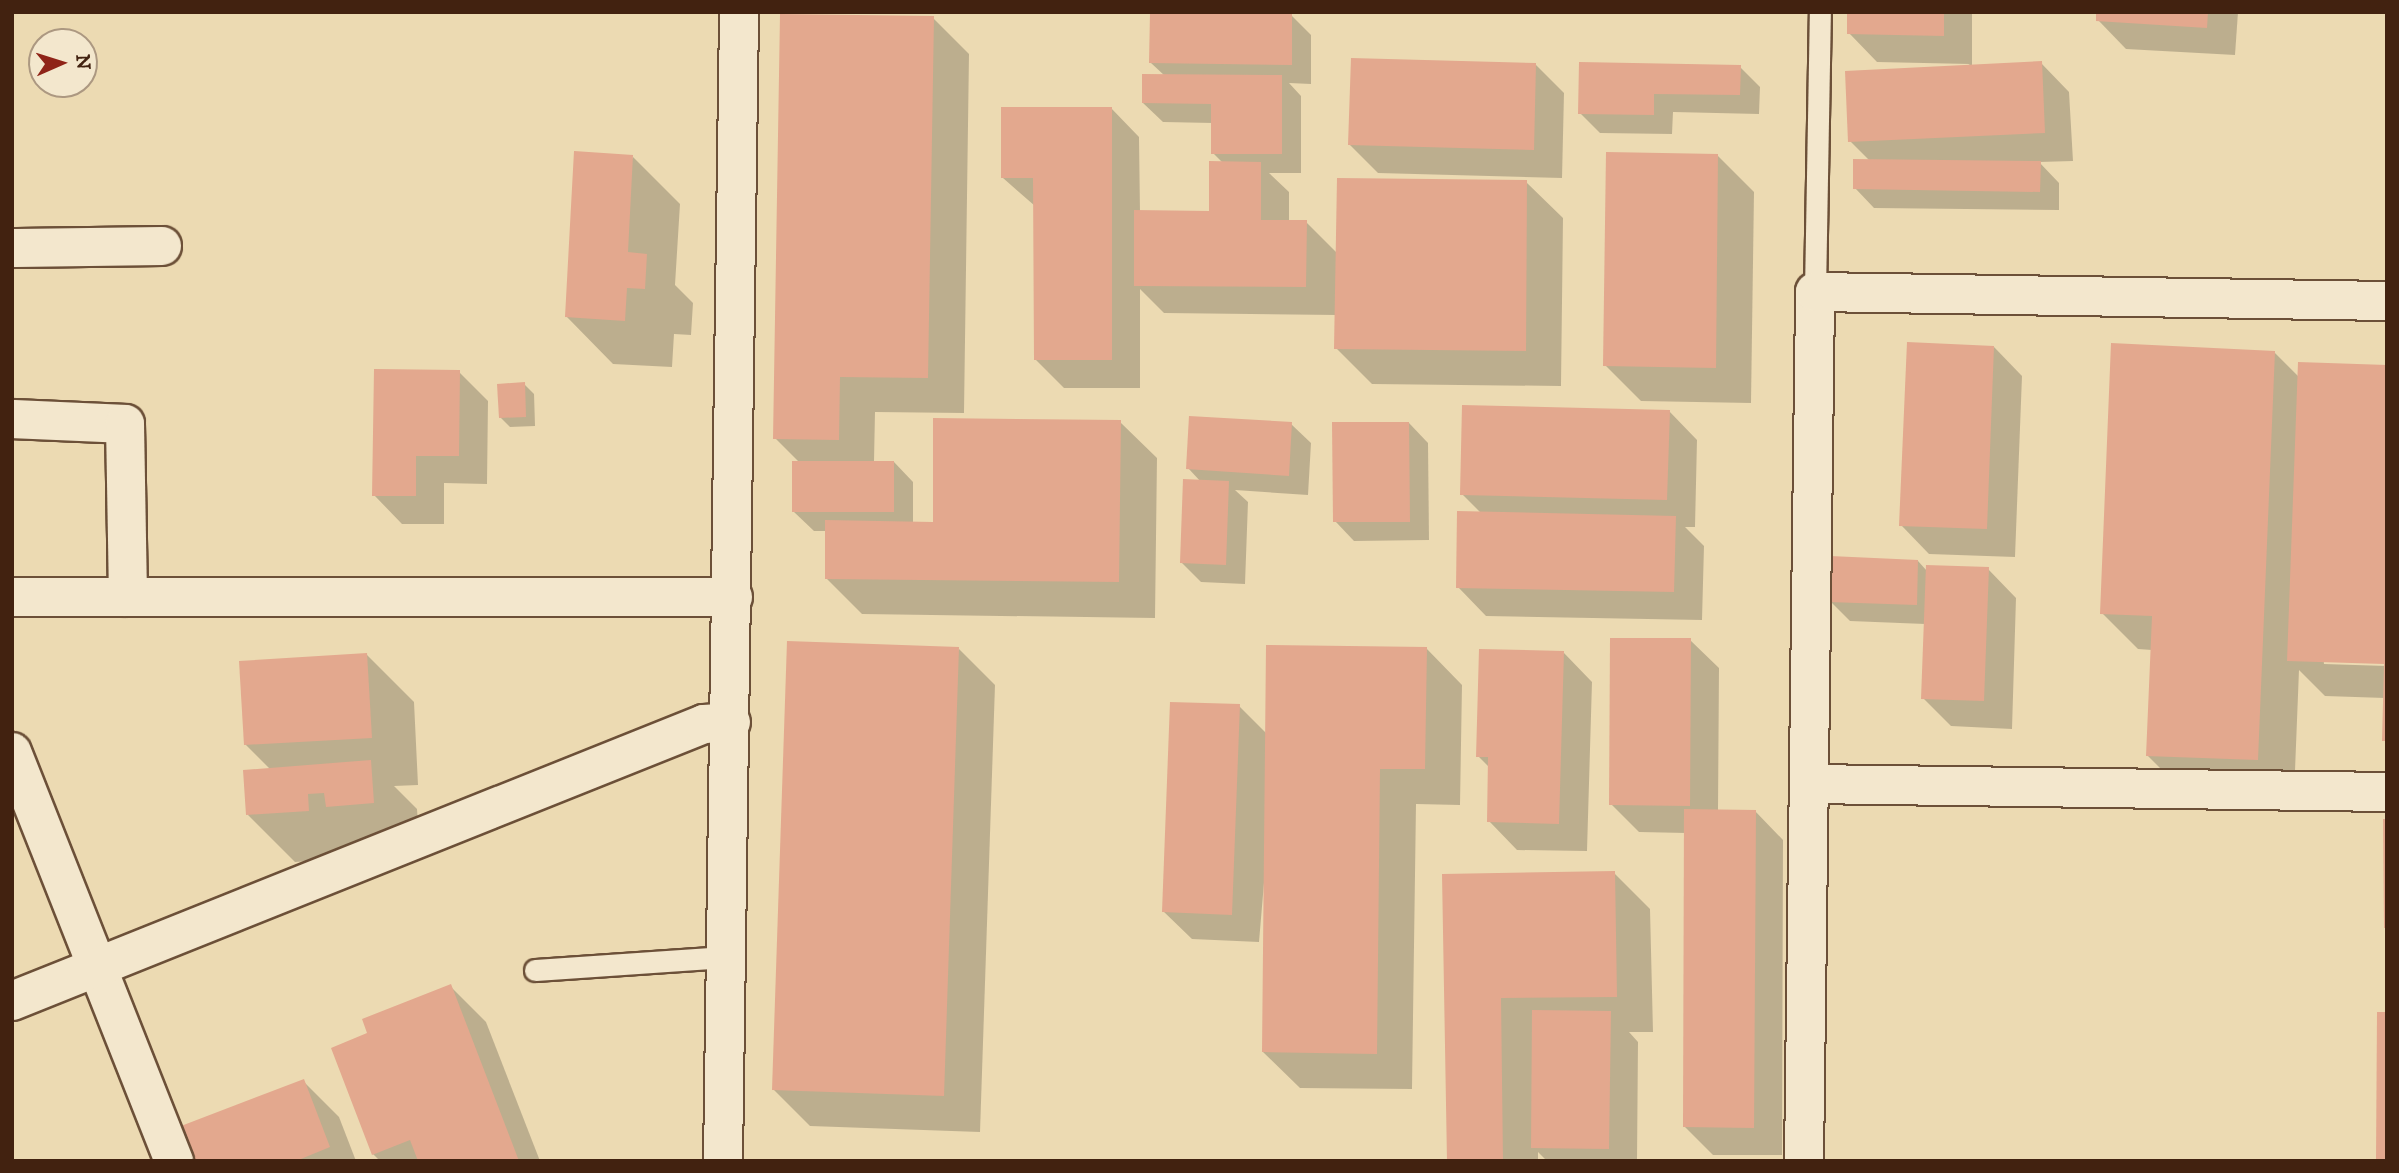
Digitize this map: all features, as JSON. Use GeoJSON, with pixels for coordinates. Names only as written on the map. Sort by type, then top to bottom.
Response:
{"type":"FeatureCollection","features":[{"type":"Feature","properties":{"kind":"street"},"geometry":{"type":"LineString","coordinates":[[723,1161],[733,597],[739,12]]}},
{"type":"Feature","properties":{"kind":"street"},"geometry":{"type":"LineString","coordinates":[[12,248],[162,246]]}},
{"type":"Feature","properties":{"kind":"street"},"geometry":{"type":"LineString","coordinates":[[1804,1161],[1815,292],[2387,301]]}},
{"type":"Feature","properties":{"kind":"street"},"geometry":{"type":"LineString","coordinates":[[12,419],[125,424],[128,597]]}},
{"type":"Feature","properties":{"kind":"street"},"geometry":{"type":"LineString","coordinates":[[12,597],[733,597]]}},
{"type":"Feature","properties":{"kind":"street"},"geometry":{"type":"LineString","coordinates":[[12,1001],[704,724],[731,722]]}},
{"type":"Feature","properties":{"kind":"street"},"geometry":{"type":"LineString","coordinates":[[12,752],[100,967],[174,1161]]}},
{"type":"Feature","properties":{"kind":"street"},"geometry":{"type":"LineString","coordinates":[[1809,784],[2387,792]]}},
{"type":"Feature","properties":{"kind":"lane"},"geometry":{"type":"LineString","coordinates":[[1815,292],[1820,12]]}},
{"type":"Feature","properties":{"kind":"lane"},"geometry":{"type":"LineString","coordinates":[[535,970],[726,957]]}},
{"type":"Feature","properties":{"kind":"building"},"geometry":{"type":"Polygon","coordinates":[[[1847,12],[1944,12],[1944,36],[1847,34],[1847,12]]]}},
{"type":"Feature","properties":{"kind":"building"},"geometry":{"type":"Polygon","coordinates":[[[2096,12],[2208,12],[2207,28],[2096,21],[2096,12]]]}},
{"type":"Feature","properties":{"kind":"building"},"geometry":{"type":"Polygon","coordinates":[[[1150,13],[1292,14],[1292,65],[1149,63],[1150,13]]]}},
{"type":"Feature","properties":{"kind":"building"},"geometry":{"type":"Polygon","coordinates":[[[780,14],[934,16],[928,378],[840,377],[839,440],[773,439],[780,14]]]}},
{"type":"Feature","properties":{"kind":"building"},"geometry":{"type":"Polygon","coordinates":[[[1351,58],[1536,63],[1534,150],[1348,145],[1351,58]]]}},
{"type":"Feature","properties":{"kind":"building"},"geometry":{"type":"Polygon","coordinates":[[[2042,61],[2045,133],[1848,142],[1845,71],[2042,61]]]}},
{"type":"Feature","properties":{"kind":"building"},"geometry":{"type":"Polygon","coordinates":[[[1579,62],[1741,65],[1740,95],[1654,94],[1654,115],[1578,114],[1579,62]]]}},
{"type":"Feature","properties":{"kind":"building"},"geometry":{"type":"Polygon","coordinates":[[[1142,74],[1282,75],[1282,154],[1211,154],[1211,104],[1142,103],[1142,74]]]}},
{"type":"Feature","properties":{"kind":"building"},"geometry":{"type":"Polygon","coordinates":[[[1001,107],[1112,107],[1112,360],[1034,360],[1033,178],[1001,178],[1001,107]]]}},
{"type":"Feature","properties":{"kind":"building"},"geometry":{"type":"Polygon","coordinates":[[[574,151],[633,155],[628,252],[647,254],[645,289],[627,288],[625,321],[565,317],[574,151]]]}},
{"type":"Feature","properties":{"kind":"building"},"geometry":{"type":"Polygon","coordinates":[[[1606,152],[1718,154],[1716,368],[1603,366],[1606,152]]]}},
{"type":"Feature","properties":{"kind":"building"},"geometry":{"type":"Polygon","coordinates":[[[1853,159],[2041,161],[2040,192],[1853,189],[1853,159]]]}},
{"type":"Feature","properties":{"kind":"building"},"geometry":{"type":"Polygon","coordinates":[[[1209,161],[1261,162],[1261,220],[1307,220],[1306,287],[1134,286],[1134,210],[1209,211],[1209,161]]]}},
{"type":"Feature","properties":{"kind":"building"},"geometry":{"type":"Polygon","coordinates":[[[1337,178],[1527,180],[1526,351],[1334,349],[1337,178]]]}},
{"type":"Feature","properties":{"kind":"building"},"geometry":{"type":"Polygon","coordinates":[[[1907,342],[1994,346],[1987,529],[1899,526],[1907,342]]]}},
{"type":"Feature","properties":{"kind":"building"},"geometry":{"type":"Polygon","coordinates":[[[2111,343],[2275,351],[2258,760],[2146,756],[2152,616],[2100,614],[2111,343]]]}},
{"type":"Feature","properties":{"kind":"building"},"geometry":{"type":"Polygon","coordinates":[[[2298,362],[2387,365],[2387,741],[2382,741],[2384,664],[2287,661],[2298,362]]]}},
{"type":"Feature","properties":{"kind":"building"},"geometry":{"type":"Polygon","coordinates":[[[374,369],[460,370],[459,456],[416,456],[416,496],[372,496],[374,369]]]}},
{"type":"Feature","properties":{"kind":"building"},"geometry":{"type":"Polygon","coordinates":[[[525,382],[526,417],[499,418],[497,384],[525,382]]]}},
{"type":"Feature","properties":{"kind":"building"},"geometry":{"type":"Polygon","coordinates":[[[1462,405],[1670,410],[1667,500],[1460,495],[1462,405]]]}},
{"type":"Feature","properties":{"kind":"building"},"geometry":{"type":"Polygon","coordinates":[[[1189,416],[1292,422],[1289,476],[1186,469],[1189,416]]]}},
{"type":"Feature","properties":{"kind":"building"},"geometry":{"type":"Polygon","coordinates":[[[933,418],[1121,420],[1119,582],[825,579],[825,520],[933,522],[933,418]]]}},
{"type":"Feature","properties":{"kind":"building"},"geometry":{"type":"Polygon","coordinates":[[[1332,422],[1409,422],[1410,522],[1333,522],[1332,422]]]}},
{"type":"Feature","properties":{"kind":"building"},"geometry":{"type":"Polygon","coordinates":[[[792,461],[894,461],[894,512],[792,512],[792,461]]]}},
{"type":"Feature","properties":{"kind":"building"},"geometry":{"type":"Polygon","coordinates":[[[1183,479],[1229,481],[1226,565],[1180,563],[1183,479]]]}},
{"type":"Feature","properties":{"kind":"building"},"geometry":{"type":"Polygon","coordinates":[[[1457,511],[1676,516],[1674,592],[1456,588],[1457,511]]]}},
{"type":"Feature","properties":{"kind":"building"},"geometry":{"type":"Polygon","coordinates":[[[1830,556],[1918,560],[1917,605],[1828,602],[1830,556]]]}},
{"type":"Feature","properties":{"kind":"building"},"geometry":{"type":"Polygon","coordinates":[[[1926,565],[1989,567],[1984,701],[1921,699],[1926,565]]]}},
{"type":"Feature","properties":{"kind":"building"},"geometry":{"type":"Polygon","coordinates":[[[1610,638],[1691,638],[1690,806],[1609,805],[1610,638]]]}},
{"type":"Feature","properties":{"kind":"building"},"geometry":{"type":"Polygon","coordinates":[[[787,641],[959,647],[944,1096],[772,1090],[787,641]]]}},
{"type":"Feature","properties":{"kind":"building"},"geometry":{"type":"Polygon","coordinates":[[[1266,645],[1427,647],[1425,769],[1380,769],[1377,1054],[1262,1052],[1266,645]]]}},
{"type":"Feature","properties":{"kind":"building"},"geometry":{"type":"Polygon","coordinates":[[[1479,649],[1564,651],[1559,824],[1487,822],[1488,757],[1476,757],[1479,649]]]}},
{"type":"Feature","properties":{"kind":"building"},"geometry":{"type":"Polygon","coordinates":[[[367,653],[372,738],[244,745],[239,661],[367,653]]]}},
{"type":"Feature","properties":{"kind":"building"},"geometry":{"type":"Polygon","coordinates":[[[1170,702],[1240,704],[1232,915],[1162,912],[1170,702]]]}},
{"type":"Feature","properties":{"kind":"building"},"geometry":{"type":"Polygon","coordinates":[[[371,760],[374,803],[326,807],[324,793],[308,794],[309,811],[246,815],[243,770],[371,760]]]}},
{"type":"Feature","properties":{"kind":"building"},"geometry":{"type":"Polygon","coordinates":[[[1684,809],[1756,810],[1754,1128],[1683,1127],[1684,809]]]}},
{"type":"Feature","properties":{"kind":"building"},"geometry":{"type":"Polygon","coordinates":[[[2383,819],[2387,819],[2387,928],[2384,928],[2383,819]]]}},
{"type":"Feature","properties":{"kind":"building"},"geometry":{"type":"Polygon","coordinates":[[[1615,871],[1617,997],[1501,998],[1503,1161],[1447,1161],[1442,874],[1615,871]]]}},
{"type":"Feature","properties":{"kind":"building"},"geometry":{"type":"Polygon","coordinates":[[[451,984],[519,1161],[418,1161],[410,1140],[372,1155],[331,1048],[367,1033],[362,1019],[451,984]]]}},
{"type":"Feature","properties":{"kind":"building"},"geometry":{"type":"Polygon","coordinates":[[[1532,1010],[1611,1011],[1609,1149],[1531,1148],[1532,1010]]]}},
{"type":"Feature","properties":{"kind":"building"},"geometry":{"type":"Polygon","coordinates":[[[2377,1012],[2387,1012],[2387,1161],[2376,1161],[2377,1012]]]}},
{"type":"Feature","properties":{"kind":"building"},"geometry":{"type":"Polygon","coordinates":[[[304,1079],[330,1147],[296,1161],[194,1161],[181,1126],[304,1079]]]}}]}
